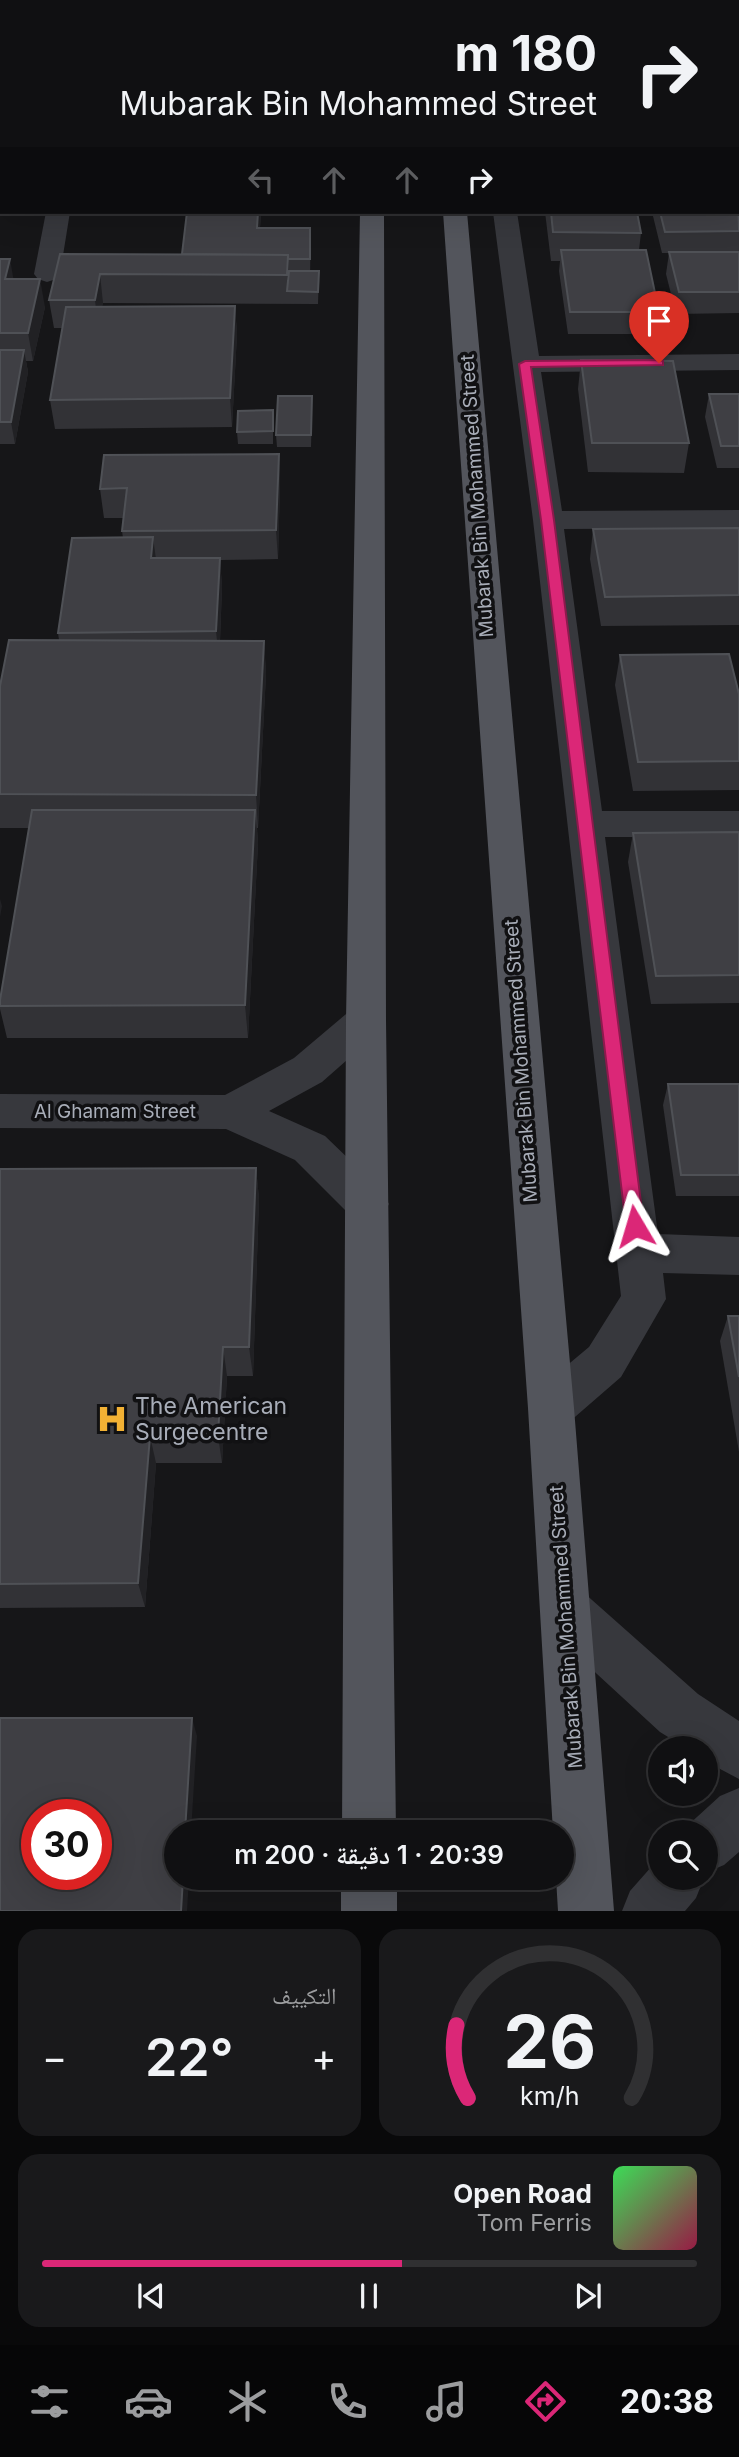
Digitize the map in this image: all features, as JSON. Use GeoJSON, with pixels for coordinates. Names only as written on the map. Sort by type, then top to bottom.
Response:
{"type":"FeatureCollection","features":[{"type":"Feature","properties":{"kind":"main road"},"geometry":{"type":"LineString","coordinates":[[369,1820],[366,1020],[372,214]]}},
{"type":"Feature","properties":{"kind":"main road","name":"Mubarak Bin Mohammed Street"},"geometry":{"type":"LineString","coordinates":[[455,214],[551,1408],[586,1911]]}},
{"type":"Feature","properties":{"kind":"main road"},"geometry":{"type":"LineString","coordinates":[[369,1890],[369,1911]]}},
{"type":"Feature","properties":{"kind":"street"},"geometry":{"type":"LineString","coordinates":[[47,274],[58,214]]}},
{"type":"Feature","properties":{"kind":"street"},"geometry":{"type":"LineString","coordinates":[[505,214],[548,520],[645,1299],[605,1362],[551,1408]]}},
{"type":"Feature","properties":{"kind":"street"},"geometry":{"type":"LineString","coordinates":[[525,364],[739,362]]}},
{"type":"Feature","properties":{"kind":"street"},"geometry":{"type":"LineString","coordinates":[[548,520],[739,519]]}},
{"type":"Feature","properties":{"kind":"street"},"geometry":{"type":"LineString","coordinates":[[584,824],[739,824]]}},
{"type":"Feature","properties":{"kind":"street","name":"Al Ghamam Street"},"geometry":{"type":"LineString","coordinates":[[230,1112],[308,1070],[366,1020]]}},
{"type":"Feature","properties":{"kind":"street","name":"Al Ghamam Street"},"geometry":{"type":"LineString","coordinates":[[0,1111],[230,1112],[310,1148],[367,1204]]}},
{"type":"Feature","properties":{"kind":"street"},"geometry":{"type":"LineString","coordinates":[[638,1253],[739,1256]]}},
{"type":"Feature","properties":{"kind":"street"},"geometry":{"type":"LineString","coordinates":[[565,1611],[678,1713],[739,1752]]}},
{"type":"Feature","properties":{"kind":"street"},"geometry":{"type":"LineString","coordinates":[[718,1834],[739,1815]]}},
{"type":"Feature","properties":{"kind":"street"},"geometry":{"type":"LineString","coordinates":[[650,1911],[667,1890]]}},
{"type":"Feature","properties":{"kind":"building"},"geometry":{"type":"Polygon","coordinates":[[[187,214],[258,214],[257,228],[310,228],[310,259],[288,259],[288,255],[182,254],[187,214]]]}},
{"type":"Feature","properties":{"kind":"building"},"geometry":{"type":"Polygon","coordinates":[[[551,214],[637,214],[641,233],[553,232],[551,214]]]}},
{"type":"Feature","properties":{"kind":"building"},"geometry":{"type":"Polygon","coordinates":[[[660,214],[739,214],[739,231],[665,232],[660,214]]]}},
{"type":"Feature","properties":{"kind":"building"},"geometry":{"type":"Polygon","coordinates":[[[561,250],[646,250],[659,312],[570,312],[561,250]]]}},
{"type":"Feature","properties":{"kind":"building"},"geometry":{"type":"Polygon","coordinates":[[[669,252],[739,252],[739,292],[679,292],[669,252]]]}},
{"type":"Feature","properties":{"kind":"building"},"geometry":{"type":"Polygon","coordinates":[[[60,254],[288,255],[287,275],[100,274],[95,300],[49,300],[60,254]]]}},
{"type":"Feature","properties":{"kind":"building"},"geometry":{"type":"Polygon","coordinates":[[[0,259],[10,259],[5,279],[40,279],[28,333],[0,333],[0,259]]]}},
{"type":"Feature","properties":{"kind":"building"},"geometry":{"type":"Polygon","coordinates":[[[289,271],[319,271],[318,292],[287,291],[289,271]]]}},
{"type":"Feature","properties":{"kind":"building"},"geometry":{"type":"Polygon","coordinates":[[[235,306],[230,398],[50,400],[66,307],[235,306]]]}},
{"type":"Feature","properties":{"kind":"building"},"geometry":{"type":"Polygon","coordinates":[[[0,350],[24,350],[11,422],[0,422],[0,350]]]}},
{"type":"Feature","properties":{"kind":"building"},"geometry":{"type":"Polygon","coordinates":[[[581,360],[673,361],[689,443],[592,443],[581,360]]]}},
{"type":"Feature","properties":{"kind":"building"},"geometry":{"type":"Polygon","coordinates":[[[709,394],[739,394],[739,446],[721,446],[709,394]]]}},
{"type":"Feature","properties":{"kind":"building"},"geometry":{"type":"Polygon","coordinates":[[[278,396],[312,396],[311,435],[276,435],[278,396]]]}},
{"type":"Feature","properties":{"kind":"building"},"geometry":{"type":"Polygon","coordinates":[[[273,410],[273,431],[237,432],[238,411],[273,410]]]}},
{"type":"Feature","properties":{"kind":"building"},"geometry":{"type":"Polygon","coordinates":[[[279,454],[276,530],[122,531],[127,488],[100,489],[104,455],[279,454]]]}},
{"type":"Feature","properties":{"kind":"building"},"geometry":{"type":"Polygon","coordinates":[[[739,528],[739,595],[605,597],[593,529],[739,528]]]}},
{"type":"Feature","properties":{"kind":"building"},"geometry":{"type":"Polygon","coordinates":[[[153,537],[151,558],[220,558],[216,631],[58,633],[72,538],[153,537]]]}},
{"type":"Feature","properties":{"kind":"building"},"geometry":{"type":"Polygon","coordinates":[[[9,640],[264,641],[256,795],[0,794],[0,686],[9,640]]]}},
{"type":"Feature","properties":{"kind":"building"},"geometry":{"type":"Polygon","coordinates":[[[729,654],[739,694],[739,761],[638,762],[620,655],[729,654]]]}},
{"type":"Feature","properties":{"kind":"building"},"geometry":{"type":"Polygon","coordinates":[[[32,810],[255,810],[245,1005],[0,1006],[32,810]]]}},
{"type":"Feature","properties":{"kind":"building"},"geometry":{"type":"Polygon","coordinates":[[[739,832],[739,975],[656,976],[633,833],[739,832]]]}},
{"type":"Feature","properties":{"kind":"building"},"geometry":{"type":"Polygon","coordinates":[[[668,1084],[739,1084],[739,1175],[681,1175],[668,1084]]]}},
{"type":"Feature","properties":{"kind":"building","name":"The American Surgecentre"},"geometry":{"type":"Polygon","coordinates":[[[256,1168],[249,1347],[223,1347],[218,1436],[150,1436],[138,1583],[0,1584],[0,1169],[256,1168]]]}},
{"type":"Feature","properties":{"kind":"building"},"geometry":{"type":"Polygon","coordinates":[[[728,1316],[739,1316],[739,1377],[728,1316]]]}},
{"type":"Feature","properties":{"kind":"building"},"geometry":{"type":"Polygon","coordinates":[[[0,1718],[192,1718],[186,1820],[164,1820],[164,1890],[182,1890],[181,1911],[0,1911],[0,1718]]]}},
{"type":"Feature","properties":{"kind":"place","name":"The American Surgecentre"},"geometry":{"type":"Point","coordinates":[112,1419]}},
{"type":"Feature","properties":{"kind":"route"},"geometry":{"type":"LineString","coordinates":[[635,1226],[548,520],[525,364],[659,363]]}}]}
